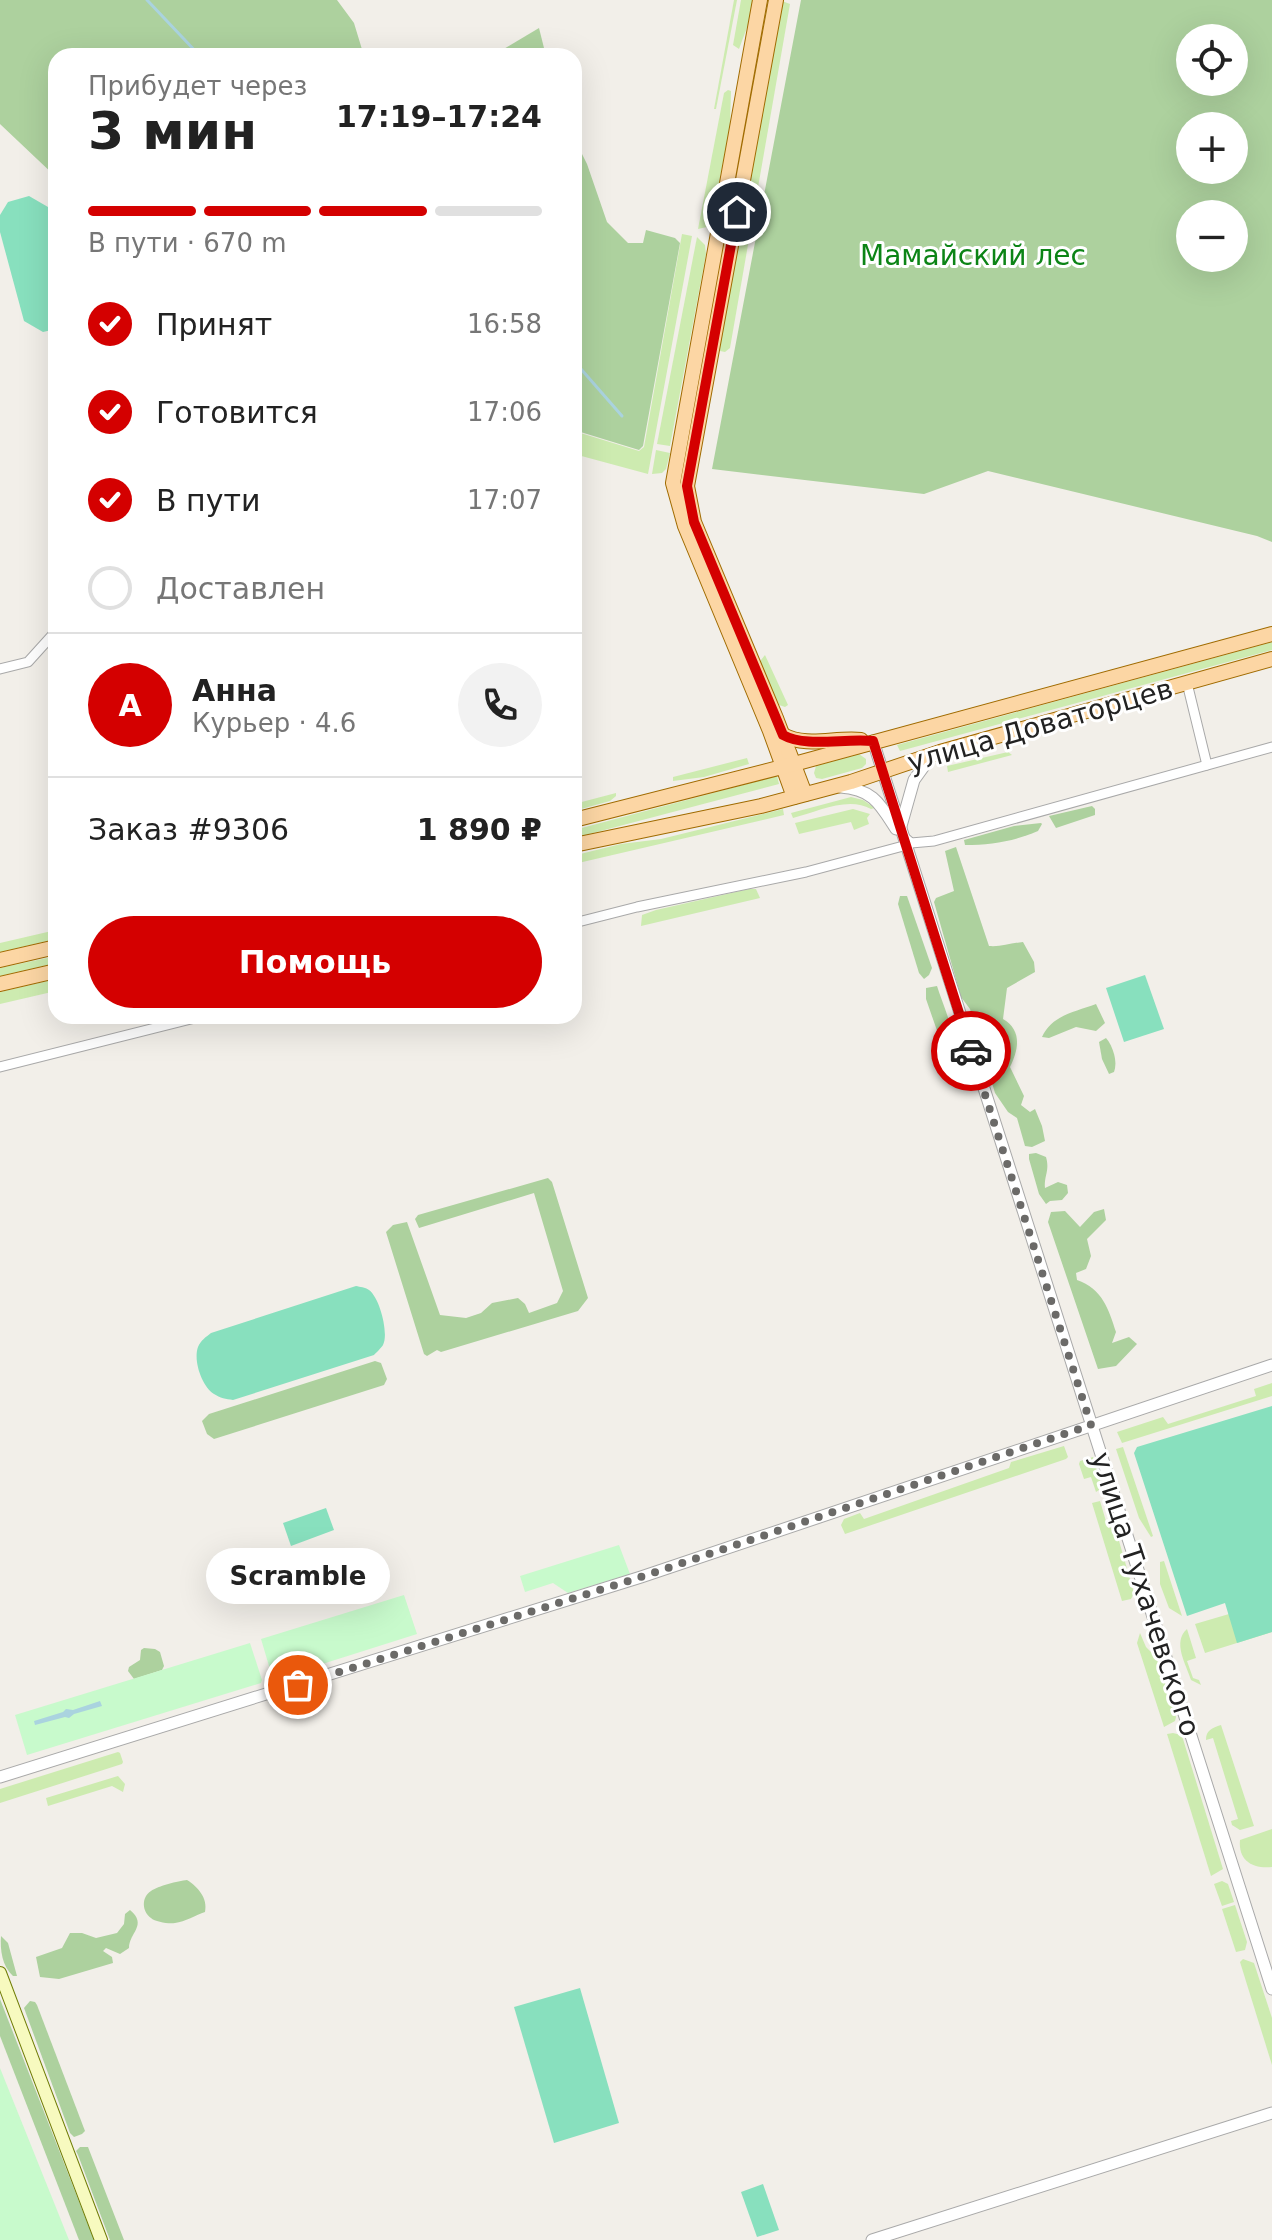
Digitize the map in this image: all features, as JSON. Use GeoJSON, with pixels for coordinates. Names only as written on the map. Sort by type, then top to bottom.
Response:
{"type":"FeatureCollection","features":[{"type":"Feature","properties":{"kind":"main road"},"geometry":{"type":"LineString","coordinates":[[760,0],[673,483],[685,526],[778,737],[800,795]]}},
{"type":"Feature","properties":{"kind":"main road"},"geometry":{"type":"LineString","coordinates":[[758,773],[770,759],[778,737],[694,522],[687,486],[776,0]]}},
{"type":"Feature","properties":{"kind":"main road","name":"улица Доваторцев"},"geometry":{"type":"LineString","coordinates":[[582,818],[758,773],[791,768],[873,741],[1272,634]]}},
{"type":"Feature","properties":{"kind":"main road","name":"улица Доваторцев"},"geometry":{"type":"LineString","coordinates":[[582,843],[832,787],[932,755],[1272,659]]}},
{"type":"Feature","properties":{"kind":"main road"},"geometry":{"type":"LineString","coordinates":[[778,737],[805,743],[852,739],[873,741]]}},
{"type":"Feature","properties":{"kind":"main road"},"geometry":{"type":"LineString","coordinates":[[0,960],[48,949]]}},
{"type":"Feature","properties":{"kind":"main road"},"geometry":{"type":"LineString","coordinates":[[0,984],[48,973]]}},
{"type":"Feature","properties":{"kind":"main road"},"geometry":{"type":"LineString","coordinates":[[0,1973],[101,2240]]}},
{"type":"Feature","properties":{"kind":"street"},"geometry":{"type":"LineString","coordinates":[[0,669],[28,662],[48,640]]}},
{"type":"Feature","properties":{"kind":"street"},"geometry":{"type":"LineString","coordinates":[[1187,683],[1207,765]]}},
{"type":"Feature","properties":{"kind":"street","name":"улица Тухачевского"},"geometry":{"type":"LineString","coordinates":[[873,741],[1272,1989]]}},
{"type":"Feature","properties":{"kind":"street"},"geometry":{"type":"LineString","coordinates":[[832,787],[845,787],[875,798],[911,843],[934,841],[1272,747]]}},
{"type":"Feature","properties":{"kind":"street"},"geometry":{"type":"LineString","coordinates":[[904,836],[914,780],[932,755]]}},
{"type":"Feature","properties":{"kind":"street"},"geometry":{"type":"LineString","coordinates":[[582,920],[806,872],[904,836]]}},
{"type":"Feature","properties":{"kind":"street"},"geometry":{"type":"LineString","coordinates":[[0,1067],[171,1024]]}},
{"type":"Feature","properties":{"kind":"street"},"geometry":{"type":"LineString","coordinates":[[0,1777],[641,1577],[1272,1365]]}},
{"type":"Feature","properties":{"kind":"street"},"geometry":{"type":"LineString","coordinates":[[872,2240],[1272,2113]]}},
{"type":"Feature","properties":{"kind":"green space"},"geometry":{"type":"Polygon","coordinates":[[[0,0],[337,0],[354,23],[362,48],[48,48],[48,169],[0,124],[0,0]]]}},
{"type":"Feature","properties":{"kind":"green space"},"geometry":{"type":"Polygon","coordinates":[[[734,0],[737,0],[714,109],[734,0]]]}},
{"type":"Feature","properties":{"kind":"green space"},"geometry":{"type":"Polygon","coordinates":[[[741,0],[753,0],[739,49],[733,45],[741,0]]]}},
{"type":"Feature","properties":{"kind":"green space"},"geometry":{"type":"Polygon","coordinates":[[[765,0],[771,0],[686,458],[680,456],[765,0]]]}},
{"type":"Feature","properties":{"kind":"green space","name":"Мамайский лес"},"geometry":{"type":"Polygon","coordinates":[[[801,0],[1272,0],[1272,542],[988,471],[924,494],[712,469],[801,0]]]}},
{"type":"Feature","properties":{"kind":"green space"},"geometry":{"type":"Polygon","coordinates":[[[782,1],[790,4],[730,348],[725,352],[720,351],[721,326],[782,1]]]}},
{"type":"Feature","properties":{"kind":"green space"},"geometry":{"type":"Polygon","coordinates":[[[539,28],[544,48],[505,48],[539,28]]]}},
{"type":"Feature","properties":{"kind":"green space"},"geometry":{"type":"Polygon","coordinates":[[[731,91],[730,126],[712,219],[707,227],[698,229],[724,93],[731,91]]]}},
{"type":"Feature","properties":{"kind":"green space"},"geometry":{"type":"Polygon","coordinates":[[[582,154],[607,222],[628,243],[643,243],[646,230],[675,238],[680,243],[643,446],[639,450],[582,432],[582,154]]]}},
{"type":"Feature","properties":{"kind":"green space"},"geometry":{"type":"Polygon","coordinates":[[[29,196],[48,207],[48,331],[43,332],[24,321],[0,232],[0,215],[8,202],[29,196]]]}},
{"type":"Feature","properties":{"kind":"green space"},"geometry":{"type":"Polygon","coordinates":[[[682,234],[692,236],[648,474],[582,456],[582,433],[639,451],[644,447],[682,234]]]}},
{"type":"Feature","properties":{"kind":"green space"},"geometry":{"type":"Polygon","coordinates":[[[697,237],[705,245],[706,254],[670,446],[657,444],[697,237]]]}},
{"type":"Feature","properties":{"kind":"green space"},"geometry":{"type":"Polygon","coordinates":[[[656,450],[670,453],[666,469],[662,473],[652,474],[656,450]]]}},
{"type":"Feature","properties":{"kind":"green space"},"geometry":{"type":"Polygon","coordinates":[[[1272,642],[1272,650],[900,751],[897,745],[1272,642]]]}},
{"type":"Feature","properties":{"kind":"green space"},"geometry":{"type":"Polygon","coordinates":[[[765,655],[788,705],[785,707],[779,705],[760,664],[765,655]]]}},
{"type":"Feature","properties":{"kind":"green space"},"geometry":{"type":"Polygon","coordinates":[[[1008,752],[1012,755],[948,772],[947,766],[1008,752]]]}},
{"type":"Feature","properties":{"kind":"green space"},"geometry":{"type":"Polygon","coordinates":[[[859,754],[866,759],[862,768],[816,778],[816,766],[859,754]]]}},
{"type":"Feature","properties":{"kind":"green space"},"geometry":{"type":"Polygon","coordinates":[[[747,758],[749,764],[704,777],[673,781],[673,777],[747,758]]]}},
{"type":"Feature","properties":{"kind":"green space"},"geometry":{"type":"Polygon","coordinates":[[[777,776],[779,784],[582,836],[582,828],[777,776]]]}},
{"type":"Feature","properties":{"kind":"green space"},"geometry":{"type":"Polygon","coordinates":[[[616,793],[610,801],[582,809],[582,802],[616,793]]]}},
{"type":"Feature","properties":{"kind":"green space"},"geometry":{"type":"Polygon","coordinates":[[[851,797],[875,808],[852,804],[793,818],[791,813],[851,797]]]}},
{"type":"Feature","properties":{"kind":"green space"},"geometry":{"type":"Polygon","coordinates":[[[1092,806],[1095,815],[1056,828],[1049,816],[1092,806]]]}},
{"type":"Feature","properties":{"kind":"green space"},"geometry":{"type":"Polygon","coordinates":[[[783,809],[784,815],[582,862],[582,854],[661,839],[783,809]]]}},
{"type":"Feature","properties":{"kind":"green space"},"geometry":{"type":"Polygon","coordinates":[[[853,809],[870,814],[867,818],[869,824],[854,830],[851,822],[799,834],[795,823],[853,809]]]}},
{"type":"Feature","properties":{"kind":"green space"},"geometry":{"type":"Polygon","coordinates":[[[1041,823],[1038,831],[1021,837],[965,845],[964,840],[1014,826],[1041,823]]]}},
{"type":"Feature","properties":{"kind":"green space"},"geometry":{"type":"Polygon","coordinates":[[[956,847],[989,946],[1023,942],[1034,962],[1035,972],[1007,988],[1003,1019],[1016,1034],[1017,1047],[1010,1067],[1024,1096],[1021,1105],[1030,1112],[1035,1109],[1042,1126],[1045,1141],[1032,1147],[1025,1146],[1017,1118],[1008,1112],[995,1093],[970,1009],[961,997],[934,902],[936,898],[954,891],[945,851],[956,847]]]}},
{"type":"Feature","properties":{"kind":"green space"},"geometry":{"type":"Polygon","coordinates":[[[756,889],[760,898],[641,926],[642,915],[656,910],[756,889]]]}},
{"type":"Feature","properties":{"kind":"green space"},"geometry":{"type":"Polygon","coordinates":[[[900,896],[907,896],[932,968],[924,979],[919,973],[898,904],[900,896]]]}},
{"type":"Feature","properties":{"kind":"green space"},"geometry":{"type":"Polygon","coordinates":[[[48,932],[48,941],[0,952],[0,943],[48,932]]]}},
{"type":"Feature","properties":{"kind":"green space"},"geometry":{"type":"Polygon","coordinates":[[[48,958],[48,965],[0,976],[0,968],[48,958]]]}},
{"type":"Feature","properties":{"kind":"green space"},"geometry":{"type":"Polygon","coordinates":[[[1145,975],[1164,1029],[1124,1042],[1106,988],[1145,975]]]}},
{"type":"Feature","properties":{"kind":"green space"},"geometry":{"type":"Polygon","coordinates":[[[48,981],[48,993],[0,1004],[0,992],[48,981]]]}},
{"type":"Feature","properties":{"kind":"green space"},"geometry":{"type":"Polygon","coordinates":[[[937,986],[956,1046],[956,1065],[950,1068],[926,999],[926,988],[937,986]]]}},
{"type":"Feature","properties":{"kind":"green space"},"geometry":{"type":"Polygon","coordinates":[[[1096,1004],[1105,1023],[1096,1031],[1076,1027],[1049,1038],[1042,1037],[1058,1019],[1096,1004]]]}},
{"type":"Feature","properties":{"kind":"green space"},"geometry":{"type":"Polygon","coordinates":[[[1106,1038],[1115,1059],[1114,1072],[1109,1074],[1099,1042],[1106,1038]]]}},
{"type":"Feature","properties":{"kind":"green space"},"geometry":{"type":"Polygon","coordinates":[[[1029,1154],[1046,1157],[1045,1188],[1058,1182],[1067,1185],[1068,1193],[1062,1200],[1046,1204],[1039,1194],[1029,1159],[1029,1154]]]}},
{"type":"Feature","properties":{"kind":"green space"},"geometry":{"type":"Polygon","coordinates":[[[548,1178],[552,1182],[588,1298],[578,1311],[441,1352],[437,1350],[427,1356],[424,1354],[386,1232],[393,1225],[407,1222],[440,1315],[466,1318],[481,1313],[492,1303],[518,1298],[529,1313],[557,1303],[563,1291],[534,1193],[419,1228],[415,1219],[418,1215],[548,1178]]]}},
{"type":"Feature","properties":{"kind":"green space"},"geometry":{"type":"Polygon","coordinates":[[[1104,1209],[1106,1220],[1087,1239],[1091,1256],[1086,1269],[1076,1273],[1077,1280],[1093,1288],[1103,1301],[1116,1332],[1112,1343],[1129,1337],[1137,1344],[1116,1366],[1098,1369],[1048,1222],[1051,1212],[1065,1211],[1080,1227],[1094,1212],[1104,1209]]]}},
{"type":"Feature","properties":{"kind":"green space"},"geometry":{"type":"Polygon","coordinates":[[[356,1286],[373,1294],[382,1316],[385,1340],[374,1355],[233,1400],[216,1395],[202,1379],[198,1347],[211,1333],[356,1286]]]}},
{"type":"Feature","properties":{"kind":"green space"},"geometry":{"type":"Polygon","coordinates":[[[375,1361],[381,1363],[387,1379],[384,1385],[214,1439],[207,1434],[202,1421],[209,1414],[375,1361]]]}},
{"type":"Feature","properties":{"kind":"green space"},"geometry":{"type":"Polygon","coordinates":[[[1272,1383],[1272,1396],[1122,1443],[1117,1432],[1163,1417],[1168,1424],[1256,1396],[1254,1389],[1272,1383]]]}},
{"type":"Feature","properties":{"kind":"green space"},"geometry":{"type":"Polygon","coordinates":[[[1272,1406],[1272,1632],[1237,1643],[1225,1603],[1187,1616],[1134,1453],[1137,1447],[1272,1406]]]}},
{"type":"Feature","properties":{"kind":"green space"},"geometry":{"type":"Polygon","coordinates":[[[1064,1446],[1066,1459],[845,1534],[841,1525],[844,1519],[860,1513],[864,1519],[1009,1468],[1011,1462],[1064,1446]]]}},
{"type":"Feature","properties":{"kind":"green space"},"geometry":{"type":"Polygon","coordinates":[[[1123,1447],[1151,1537],[1139,1518],[1116,1449],[1123,1447]]]}},
{"type":"Feature","properties":{"kind":"green space"},"geometry":{"type":"Polygon","coordinates":[[[1093,1457],[1101,1484],[1096,1492],[1091,1477],[1084,1479],[1079,1464],[1093,1457]]]}},
{"type":"Feature","properties":{"kind":"green space"},"geometry":{"type":"Polygon","coordinates":[[[1100,1501],[1108,1528],[1115,1527],[1134,1593],[1131,1599],[1122,1601],[1092,1503],[1100,1501]]]}},
{"type":"Feature","properties":{"kind":"green space"},"geometry":{"type":"Polygon","coordinates":[[[326,1508],[334,1530],[291,1546],[283,1523],[326,1508]]]}},
{"type":"Feature","properties":{"kind":"green space"},"geometry":{"type":"Polygon","coordinates":[[[619,1545],[630,1574],[568,1593],[553,1583],[525,1592],[520,1576],[619,1545]]]}},
{"type":"Feature","properties":{"kind":"green space"},"geometry":{"type":"Polygon","coordinates":[[[1164,1561],[1182,1616],[1169,1608],[1160,1584],[1160,1562],[1164,1561]]]}},
{"type":"Feature","properties":{"kind":"green space"},"geometry":{"type":"Polygon","coordinates":[[[404,1595],[417,1634],[275,1679],[272,1676],[261,1639],[404,1595]]]}},
{"type":"Feature","properties":{"kind":"green space"},"geometry":{"type":"Polygon","coordinates":[[[1229,1614],[1272,1632],[1205,1653],[1195,1624],[1229,1614]]]}},
{"type":"Feature","properties":{"kind":"green space"},"geometry":{"type":"Polygon","coordinates":[[[1187,1629],[1196,1658],[1187,1661],[1193,1678],[1199,1680],[1201,1685],[1191,1680],[1180,1647],[1187,1629]]]}},
{"type":"Feature","properties":{"kind":"green space"},"geometry":{"type":"Polygon","coordinates":[[[1140,1633],[1146,1647],[1156,1657],[1176,1717],[1175,1721],[1164,1727],[1137,1643],[1140,1633]]]}},
{"type":"Feature","properties":{"kind":"green space"},"geometry":{"type":"Polygon","coordinates":[[[250,1643],[261,1683],[27,1755],[15,1715],[250,1643]]]}},
{"type":"Feature","properties":{"kind":"green space"},"geometry":{"type":"Polygon","coordinates":[[[144,1648],[160,1652],[164,1666],[162,1670],[134,1679],[128,1671],[129,1667],[140,1660],[144,1648]]]}},
{"type":"Feature","properties":{"kind":"green space"},"geometry":{"type":"Polygon","coordinates":[[[1221,1725],[1254,1826],[1240,1830],[1232,1825],[1231,1821],[1238,1819],[1213,1738],[1206,1740],[1210,1730],[1221,1725]]]}},
{"type":"Feature","properties":{"kind":"green space"},"geometry":{"type":"Polygon","coordinates":[[[1167,1734],[1181,1735],[1183,1739],[1223,1869],[1211,1876],[1167,1734]]]}},
{"type":"Feature","properties":{"kind":"green space"},"geometry":{"type":"Polygon","coordinates":[[[118,1752],[122,1764],[0,1803],[0,1789],[118,1752]]]}},
{"type":"Feature","properties":{"kind":"green space"},"geometry":{"type":"Polygon","coordinates":[[[118,1776],[125,1784],[123,1792],[112,1786],[48,1806],[46,1798],[118,1776]]]}},
{"type":"Feature","properties":{"kind":"green space"},"geometry":{"type":"Polygon","coordinates":[[[1272,1829],[1272,1867],[1259,1867],[1248,1862],[1241,1853],[1240,1840],[1272,1829]]]}},
{"type":"Feature","properties":{"kind":"green space"},"geometry":{"type":"Polygon","coordinates":[[[187,1880],[201,1893],[205,1912],[172,1923],[156,1921],[148,1915],[144,1904],[148,1894],[154,1889],[187,1880]]]}},
{"type":"Feature","properties":{"kind":"green space"},"geometry":{"type":"Polygon","coordinates":[[[1222,1881],[1228,1884],[1234,1902],[1222,1906],[1214,1884],[1222,1881]]]}},
{"type":"Feature","properties":{"kind":"green space"},"geometry":{"type":"Polygon","coordinates":[[[1235,1905],[1247,1942],[1245,1950],[1236,1952],[1222,1909],[1235,1905]]]}},
{"type":"Feature","properties":{"kind":"green space"},"geometry":{"type":"Polygon","coordinates":[[[130,1910],[138,1925],[129,1948],[120,1954],[106,1948],[103,1951],[112,1957],[113,1963],[59,1979],[40,1977],[36,1957],[62,1948],[70,1933],[96,1938],[117,1933],[130,1910]]]}},
{"type":"Feature","properties":{"kind":"green space"},"geometry":{"type":"Polygon","coordinates":[[[1,1936],[8,1943],[17,1976],[9,1972],[4,1963],[1,1936]]]}},
{"type":"Feature","properties":{"kind":"green space"},"geometry":{"type":"Polygon","coordinates":[[[1243,1959],[1254,1963],[1272,2018],[1272,2065],[1240,1962],[1243,1959]]]}},
{"type":"Feature","properties":{"kind":"green space"},"geometry":{"type":"Polygon","coordinates":[[[580,1988],[619,2123],[554,2143],[514,2007],[580,1988]]]}},
{"type":"Feature","properties":{"kind":"green space"},"geometry":{"type":"Polygon","coordinates":[[[0,1999],[94,2240],[79,2240],[0,2036],[0,1999]]]}},
{"type":"Feature","properties":{"kind":"green space"},"geometry":{"type":"Polygon","coordinates":[[[30,2001],[37,2005],[85,2131],[74,2137],[24,2008],[30,2001]]]}},
{"type":"Feature","properties":{"kind":"green space"},"geometry":{"type":"Polygon","coordinates":[[[0,2068],[69,2240],[0,2240],[0,2068]]]}},
{"type":"Feature","properties":{"kind":"green space"},"geometry":{"type":"Polygon","coordinates":[[[80,2147],[88,2147],[124,2240],[110,2240],[76,2151],[80,2147]]]}},
{"type":"Feature","properties":{"kind":"green space"},"geometry":{"type":"Polygon","coordinates":[[[763,2184],[779,2230],[757,2237],[741,2192],[763,2184]]]}},
{"type":"Feature","properties":{"kind":"water"},"geometry":{"type":"Polygon","coordinates":[[[100,1701],[102,1706],[69,1718],[35,1725],[34,1721],[66,1709],[73,1710],[100,1701]]]}},
{"type":"Feature","properties":{"kind":"waterway"},"geometry":{"type":"LineString","coordinates":[[147,0],[192,48]]}},
{"type":"Feature","properties":{"kind":"waterway"},"geometry":{"type":"LineString","coordinates":[[582,370],[622,416]]}},
{"type":"Feature","properties":{"kind":"way so far"},"geometry":{"type":"LineString","coordinates":[[298,1685],[641,1577],[1091,1425],[971,1051]]}},
{"type":"Feature","properties":{"kind":"place","name":"Scramble"},"geometry":{"type":"Point","coordinates":[298,1685]}},
{"type":"Feature","properties":{"kind":"route"},"geometry":{"type":"LineString","coordinates":[[737,212],[687,486],[694,522],[783,735],[805,743],[852,739],[873,741],[971,1051]]}}]}
